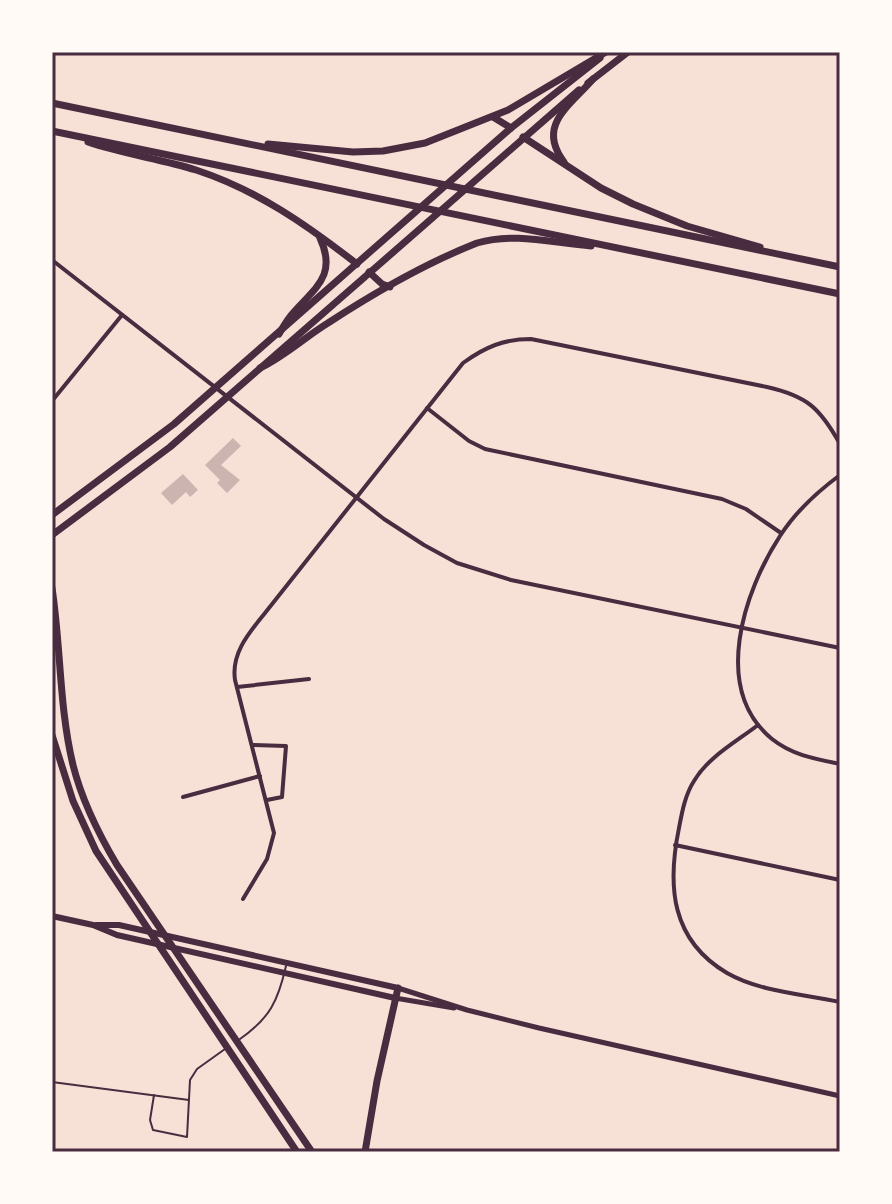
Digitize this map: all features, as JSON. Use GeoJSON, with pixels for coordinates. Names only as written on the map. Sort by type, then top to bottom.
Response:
{"type":"FeatureCollection","features":[{"type":"Feature","properties":{"kind":"main road"},"geometry":{"type":"LineString","coordinates":[[239,142],[338,152],[383,151],[425,143],[492,117],[530,98],[607,52]]}},
{"type":"Feature","properties":{"kind":"main road"},"geometry":{"type":"LineString","coordinates":[[52,515],[141,450],[217,387],[511,128],[607,52]]}},
{"type":"Feature","properties":{"kind":"main road"},"geometry":{"type":"LineString","coordinates":[[52,535],[146,466],[523,137],[628,52]]}},
{"type":"Feature","properties":{"kind":"main road"},"geometry":{"type":"LineString","coordinates":[[568,167],[554,147],[555,124],[593,79]]}},
{"type":"Feature","properties":{"kind":"main road"},"geometry":{"type":"LineString","coordinates":[[52,103],[840,267]]}},
{"type":"Feature","properties":{"kind":"main road"},"geometry":{"type":"LineString","coordinates":[[492,117],[616,197],[702,231],[748,242],[781,255]]}},
{"type":"Feature","properties":{"kind":"main road"},"geometry":{"type":"LineString","coordinates":[[52,131],[840,294]]}},
{"type":"Feature","properties":{"kind":"main road"},"geometry":{"type":"LineString","coordinates":[[63,133],[104,147],[178,165],[226,182],[275,205],[390,287]]}},
{"type":"Feature","properties":{"kind":"main road"},"geometry":{"type":"LineString","coordinates":[[279,334],[323,279],[326,256],[319,236]]}},
{"type":"Feature","properties":{"kind":"main road"},"geometry":{"type":"LineString","coordinates":[[260,368],[281,358],[337,317],[466,248],[500,238],[535,238],[626,249]]}},
{"type":"Feature","properties":{"kind":"main road"},"geometry":{"type":"LineString","coordinates":[[52,588],[68,739],[77,779],[103,842],[312,1152]]}},
{"type":"Feature","properties":{"kind":"main road"},"geometry":{"type":"LineString","coordinates":[[52,735],[83,826],[96,851],[297,1152]]}},
{"type":"Feature","properties":{"kind":"main road"},"geometry":{"type":"LineString","coordinates":[[52,916],[93,925],[117,935],[395,998]]}},
{"type":"Feature","properties":{"kind":"main road"},"geometry":{"type":"LineString","coordinates":[[93,925],[119,925],[398,988],[365,1152]]}},
{"type":"Feature","properties":{"kind":"street"},"geometry":{"type":"LineString","coordinates":[[52,260],[358,498],[424,545],[457,563],[511,580],[840,648]]}},
{"type":"Feature","properties":{"kind":"street"},"geometry":{"type":"LineString","coordinates":[[52,401],[122,315]]}},
{"type":"Feature","properties":{"kind":"street"},"geometry":{"type":"LineString","coordinates":[[243,899],[272,847],[274,833],[237,687],[235,664],[244,640],[463,363],[494,344],[513,339],[531,339],[790,392],[814,406],[840,444]]}},
{"type":"Feature","properties":{"kind":"street"},"geometry":{"type":"LineString","coordinates":[[427,408],[469,441],[485,449],[722,499],[746,509],[781,533]]}},
{"type":"Feature","properties":{"kind":"street"},"geometry":{"type":"LineString","coordinates":[[840,475],[814,494],[781,533],[757,580],[743,628],[737,667],[738,683],[748,710],[758,725],[789,750],[840,764]]}},
{"type":"Feature","properties":{"kind":"street"},"geometry":{"type":"LineString","coordinates":[[237,687],[309,679]]}},
{"type":"Feature","properties":{"kind":"street"},"geometry":{"type":"LineString","coordinates":[[758,725],[717,756],[693,782],[675,845],[672,868],[674,902],[693,943],[726,972],[749,982],[840,1002]]}},
{"type":"Feature","properties":{"kind":"street"},"geometry":{"type":"LineString","coordinates":[[252,745],[286,746],[282,797],[267,800]]}},
{"type":"Feature","properties":{"kind":"street"},"geometry":{"type":"LineString","coordinates":[[183,797],[260,776]]}},
{"type":"Feature","properties":{"kind":"street"},"geometry":{"type":"LineString","coordinates":[[675,845],[840,880]]}},
{"type":"Feature","properties":{"kind":"street"},"geometry":{"type":"LineString","coordinates":[[398,988],[467,1010]]}},
{"type":"Feature","properties":{"kind":"street"},"geometry":{"type":"LineString","coordinates":[[395,998],[467,1010],[840,1096]]}},
{"type":"Feature","properties":{"kind":"lane"},"geometry":{"type":"LineString","coordinates":[[154,1095],[150,1120],[153,1130],[187,1137],[190,1080],[197,1069],[260,1025],[275,1004],[287,963]]}},
{"type":"Feature","properties":{"kind":"lane"},"geometry":{"type":"LineString","coordinates":[[52,1082],[190,1100]]}},
{"type":"Feature","properties":{"kind":"building"},"geometry":{"type":"Polygon","coordinates":[[[233,438],[241,446],[221,465],[240,480],[227,493],[217,483],[220,480],[205,465],[233,438]]]}},
{"type":"Feature","properties":{"kind":"building"},"geometry":{"type":"Polygon","coordinates":[[[183,474],[198,490],[190,497],[186,492],[172,505],[161,493],[183,474]]]}}]}
